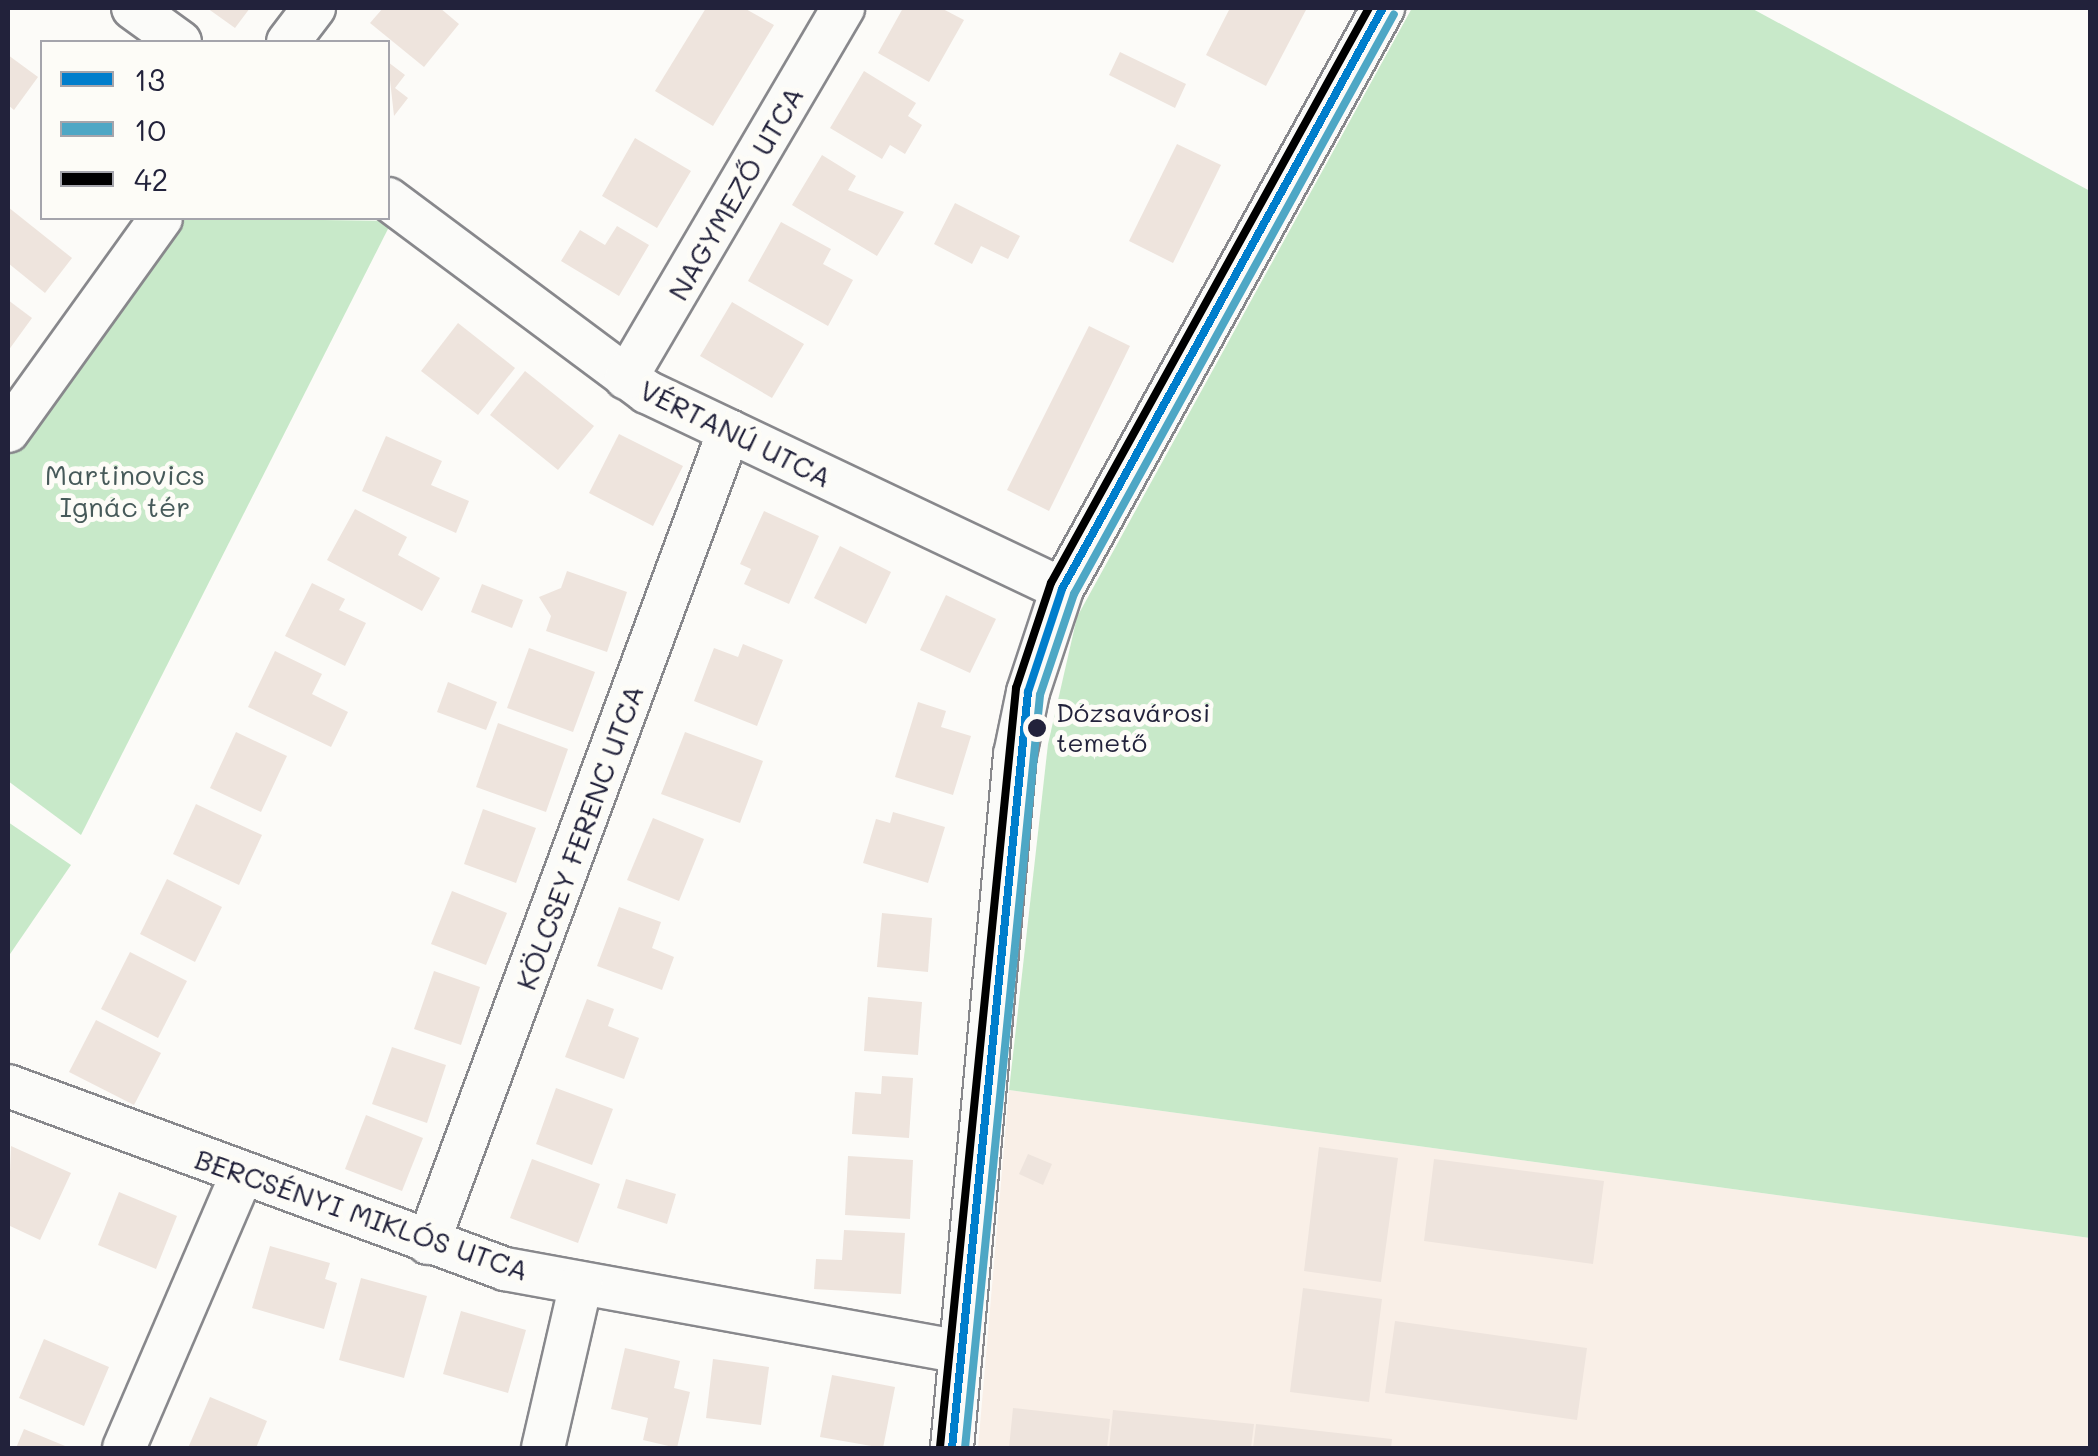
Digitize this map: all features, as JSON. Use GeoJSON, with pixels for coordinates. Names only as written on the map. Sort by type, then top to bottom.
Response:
{"type":"FeatureCollection","features":[{"type":"Feature","properties":{"kind":"street"},"geometry":{"type":"LineString","coordinates":[[133,8],[177,40]]}},
{"type":"Feature","properties":{"kind":"street"},"geometry":{"type":"LineString","coordinates":[[290,40],[314,8]]}},
{"type":"Feature","properties":{"kind":"street","name":"NAGYMEZŐ UTCA"},"geometry":{"type":"LineString","coordinates":[[626,378],[843,8]]}},
{"type":"Feature","properties":{"kind":"street"},"geometry":{"type":"LineString","coordinates":[[952,1448],[1015,754],[1062,589],[1383,8]]}},
{"type":"Feature","properties":{"kind":"street","name":"VÉRTANÚ UTCA"},"geometry":{"type":"LineString","coordinates":[[390,201],[626,378],[1062,589]]}},
{"type":"Feature","properties":{"kind":"street"},"geometry":{"type":"LineString","coordinates":[[8,432],[160,220]]}},
{"type":"Feature","properties":{"kind":"street","name":"KÖLCSEY FERENC UTCA"},"geometry":{"type":"LineString","coordinates":[[428,1243],[729,431]]}},
{"type":"Feature","properties":{"kind":"street","name":"BERCSÉNYI MIKLÓS UTCA"},"geometry":{"type":"LineString","coordinates":[[8,1086],[428,1243],[581,1283],[961,1352]]}},
{"type":"Feature","properties":{"kind":"street"},"geometry":{"type":"LineString","coordinates":[[124,1448],[242,1174]]}},
{"type":"Feature","properties":{"kind":"street"},"geometry":{"type":"LineString","coordinates":[[543,1448],[581,1283]]}},
{"type":"Feature","properties":{"kind":"shaded area"},"geometry":{"type":"Polygon","coordinates":[[[1009,1090],[2090,1238],[2090,1448],[978,1448],[1009,1090]]]}},
{"type":"Feature","properties":{"kind":"green space"},"geometry":{"type":"Polygon","coordinates":[[[1412,8],[1751,8],[2090,191],[2090,1238],[1009,1090],[1048,744],[1077,617],[1412,8]]]}},
{"type":"Feature","properties":{"kind":"green space","name":"Martinovics Ignác tér"},"geometry":{"type":"Polygon","coordinates":[[[175,220],[392,221],[81,835],[8,781],[8,452],[175,220]]]}},
{"type":"Feature","properties":{"kind":"green space"},"geometry":{"type":"Polygon","coordinates":[[[8,822],[71,865],[8,957],[8,822]]]}},
{"type":"Feature","properties":{"kind":"building"},"geometry":{"type":"Polygon","coordinates":[[[207,8],[250,8],[235,28],[207,8]]]}},
{"type":"Feature","properties":{"kind":"building"},"geometry":{"type":"Polygon","coordinates":[[[383,8],[440,8],[459,24],[424,67],[370,23],[383,8]]]}},
{"type":"Feature","properties":{"kind":"building"},"geometry":{"type":"Polygon","coordinates":[[[706,8],[744,8],[774,25],[713,126],[655,91],[706,8]]]}},
{"type":"Feature","properties":{"kind":"building"},"geometry":{"type":"Polygon","coordinates":[[[903,8],[941,8],[964,20],[929,82],[878,53],[903,8]]]}},
{"type":"Feature","properties":{"kind":"building"},"geometry":{"type":"Polygon","coordinates":[[[1230,8],[1307,8],[1266,86],[1206,55],[1230,8]]]}},
{"type":"Feature","properties":{"kind":"building"},"geometry":{"type":"Polygon","coordinates":[[[1120,52],[1186,84],[1175,108],[1109,75],[1120,52]]]}},
{"type":"Feature","properties":{"kind":"building"},"geometry":{"type":"Polygon","coordinates":[[[8,55],[38,77],[14,110],[8,105],[8,55]]]}},
{"type":"Feature","properties":{"kind":"building"},"geometry":{"type":"Polygon","coordinates":[[[390,64],[405,75],[395,88],[408,98],[394,116],[390,64]]]}},
{"type":"Feature","properties":{"kind":"building"},"geometry":{"type":"Polygon","coordinates":[[[864,71],[916,103],[908,116],[922,125],[905,154],[890,145],[882,159],[830,128],[864,71]]]}},
{"type":"Feature","properties":{"kind":"building"},"geometry":{"type":"Polygon","coordinates":[[[635,138],[691,171],[657,228],[602,196],[635,138]]]}},
{"type":"Feature","properties":{"kind":"building"},"geometry":{"type":"Polygon","coordinates":[[[1177,144],[1221,165],[1173,263],[1129,241],[1177,144]]]}},
{"type":"Feature","properties":{"kind":"building"},"geometry":{"type":"Polygon","coordinates":[[[822,155],[856,176],[848,190],[904,212],[877,256],[792,205],[822,155]]]}},
{"type":"Feature","properties":{"kind":"building"},"geometry":{"type":"Polygon","coordinates":[[[955,203],[1020,236],[1008,259],[981,246],[972,264],[934,244],[955,203]]]}},
{"type":"Feature","properties":{"kind":"building"},"geometry":{"type":"Polygon","coordinates":[[[8,207],[72,258],[45,293],[8,263],[8,207]]]}},
{"type":"Feature","properties":{"kind":"building"},"geometry":{"type":"Polygon","coordinates":[[[781,222],[831,249],[823,264],[853,280],[828,326],[748,281],[781,222]]]}},
{"type":"Feature","properties":{"kind":"building"},"geometry":{"type":"Polygon","coordinates":[[[617,226],[649,245],[619,296],[561,261],[580,230],[605,245],[617,226]]]}},
{"type":"Feature","properties":{"kind":"building"},"geometry":{"type":"Polygon","coordinates":[[[8,300],[32,318],[8,351],[8,300]]]}},
{"type":"Feature","properties":{"kind":"building"},"geometry":{"type":"Polygon","coordinates":[[[732,302],[804,344],[772,398],[700,356],[732,302]]]}},
{"type":"Feature","properties":{"kind":"building"},"geometry":{"type":"Polygon","coordinates":[[[458,323],[515,368],[478,415],[421,371],[458,323]]]}},
{"type":"Feature","properties":{"kind":"building"},"geometry":{"type":"Polygon","coordinates":[[[1089,326],[1130,346],[1049,511],[1007,490],[1089,326]]]}},
{"type":"Feature","properties":{"kind":"building"},"geometry":{"type":"Polygon","coordinates":[[[525,371],[594,426],[558,470],[490,415],[525,371]]]}},
{"type":"Feature","properties":{"kind":"building"},"geometry":{"type":"Polygon","coordinates":[[[619,434],[683,466],[653,526],[589,493],[619,434]]]}},
{"type":"Feature","properties":{"kind":"building"},"geometry":{"type":"Polygon","coordinates":[[[386,436],[442,461],[431,485],[469,501],[456,533],[362,491],[386,436]]]}},
{"type":"Feature","properties":{"kind":"building"},"geometry":{"type":"Polygon","coordinates":[[[355,509],[407,537],[398,555],[440,578],[422,611],[327,560],[355,509]]]}},
{"type":"Feature","properties":{"kind":"building"},"geometry":{"type":"Polygon","coordinates":[[[764,511],[819,536],[789,604],[744,584],[751,569],[740,564],[764,511]]]}},
{"type":"Feature","properties":{"kind":"building"},"geometry":{"type":"Polygon","coordinates":[[[840,546],[891,572],[866,624],[814,598],[840,546]]]}},
{"type":"Feature","properties":{"kind":"building"},"geometry":{"type":"Polygon","coordinates":[[[567,571],[627,592],[607,652],[546,631],[551,616],[539,597],[561,588],[567,571]]]}},
{"type":"Feature","properties":{"kind":"building"},"geometry":{"type":"Polygon","coordinates":[[[312,583],[345,599],[339,610],[366,623],[345,666],[285,636],[312,583]]]}},
{"type":"Feature","properties":{"kind":"building"},"geometry":{"type":"Polygon","coordinates":[[[482,584],[523,600],[512,628],[471,612],[482,584]]]}},
{"type":"Feature","properties":{"kind":"building"},"geometry":{"type":"Polygon","coordinates":[[[946,595],[996,619],[970,673],[920,650],[946,595]]]}},
{"type":"Feature","properties":{"kind":"building"},"geometry":{"type":"Polygon","coordinates":[[[743,644],[783,660],[757,726],[694,701],[714,648],[738,657],[743,644]]]}},
{"type":"Feature","properties":{"kind":"building"},"geometry":{"type":"Polygon","coordinates":[[[529,648],[595,672],[573,732],[507,708],[529,648]]]}},
{"type":"Feature","properties":{"kind":"building"},"geometry":{"type":"Polygon","coordinates":[[[275,651],[322,674],[312,694],[348,712],[331,747],[248,707],[275,651]]]}},
{"type":"Feature","properties":{"kind":"building"},"geometry":{"type":"Polygon","coordinates":[[[448,682],[497,702],[486,730],[437,712],[448,682]]]}},
{"type":"Feature","properties":{"kind":"building"},"geometry":{"type":"Polygon","coordinates":[[[918,702],[946,711],[941,727],[971,736],[953,795],[895,777],[918,702]]]}},
{"type":"Feature","properties":{"kind":"building"},"geometry":{"type":"Polygon","coordinates":[[[498,723],[568,749],[546,812],[476,787],[498,723]]]}},
{"type":"Feature","properties":{"kind":"building"},"geometry":{"type":"Polygon","coordinates":[[[236,732],[287,756],[261,812],[210,788],[236,732]]]}},
{"type":"Feature","properties":{"kind":"building"},"geometry":{"type":"Polygon","coordinates":[[[685,732],[763,761],[740,823],[661,794],[685,732]]]}},
{"type":"Feature","properties":{"kind":"building"},"geometry":{"type":"Polygon","coordinates":[[[196,804],[262,835],[239,885],[173,854],[196,804]]]}},
{"type":"Feature","properties":{"kind":"building"},"geometry":{"type":"Polygon","coordinates":[[[483,809],[536,828],[516,883],[464,864],[483,809]]]}},
{"type":"Feature","properties":{"kind":"building"},"geometry":{"type":"Polygon","coordinates":[[[893,812],[945,827],[928,883],[863,863],[876,819],[890,823],[893,812]]]}},
{"type":"Feature","properties":{"kind":"building"},"geometry":{"type":"Polygon","coordinates":[[[653,818],[704,839],[679,901],[627,880],[653,818]]]}},
{"type":"Feature","properties":{"kind":"building"},"geometry":{"type":"Polygon","coordinates":[[[167,879],[222,907],[195,962],[140,934],[167,879]]]}},
{"type":"Feature","properties":{"kind":"building"},"geometry":{"type":"Polygon","coordinates":[[[452,891],[507,913],[486,965],[431,944],[452,891]]]}},
{"type":"Feature","properties":{"kind":"building"},"geometry":{"type":"Polygon","coordinates":[[[619,907],[661,922],[652,948],[674,957],[662,990],[597,966],[619,907]]]}},
{"type":"Feature","properties":{"kind":"building"},"geometry":{"type":"Polygon","coordinates":[[[882,913],[932,918],[928,972],[877,967],[882,913]]]}},
{"type":"Feature","properties":{"kind":"building"},"geometry":{"type":"Polygon","coordinates":[[[130,952],[187,981],[158,1038],[101,1009],[130,952]]]}},
{"type":"Feature","properties":{"kind":"building"},"geometry":{"type":"Polygon","coordinates":[[[434,971],[480,987],[461,1045],[414,1029],[434,971]]]}},
{"type":"Feature","properties":{"kind":"building"},"geometry":{"type":"Polygon","coordinates":[[[868,997],[922,1002],[918,1055],[864,1051],[868,997]]]}},
{"type":"Feature","properties":{"kind":"building"},"geometry":{"type":"Polygon","coordinates":[[[587,999],[614,1009],[608,1026],[639,1038],[624,1079],[565,1057],[587,999]]]}},
{"type":"Feature","properties":{"kind":"building"},"geometry":{"type":"Polygon","coordinates":[[[96,1020],[161,1053],[134,1105],[69,1072],[96,1020]]]}},
{"type":"Feature","properties":{"kind":"building"},"geometry":{"type":"Polygon","coordinates":[[[392,1047],[446,1065],[427,1123],[372,1104],[392,1047]]]}},
{"type":"Feature","properties":{"kind":"building"},"geometry":{"type":"Polygon","coordinates":[[[882,1076],[913,1078],[909,1138],[852,1134],[855,1092],[881,1094],[882,1076]]]}},
{"type":"Feature","properties":{"kind":"building"},"geometry":{"type":"Polygon","coordinates":[[[556,1088],[613,1109],[592,1165],[536,1144],[556,1088]]]}},
{"type":"Feature","properties":{"kind":"building"},"geometry":{"type":"Polygon","coordinates":[[[366,1115],[423,1138],[402,1191],[345,1169],[366,1115]]]}},
{"type":"Feature","properties":{"kind":"building"},"geometry":{"type":"Polygon","coordinates":[[[11,1146],[71,1173],[40,1240],[8,1225],[11,1146]]]}},
{"type":"Feature","properties":{"kind":"building"},"geometry":{"type":"Polygon","coordinates":[[[1319,1147],[1398,1158],[1381,1282],[1304,1271],[1319,1147]]]}},
{"type":"Feature","properties":{"kind":"building"},"geometry":{"type":"Polygon","coordinates":[[[1028,1154],[1052,1164],[1043,1185],[1019,1174],[1028,1154]]]}},
{"type":"Feature","properties":{"kind":"building"},"geometry":{"type":"Polygon","coordinates":[[[848,1156],[913,1160],[910,1219],[845,1215],[848,1156]]]}},
{"type":"Feature","properties":{"kind":"building"},"geometry":{"type":"Polygon","coordinates":[[[532,1159],[600,1184],[578,1243],[510,1218],[532,1159]]]}},
{"type":"Feature","properties":{"kind":"building"},"geometry":{"type":"Polygon","coordinates":[[[1434,1159],[1604,1181],[1593,1264],[1424,1241],[1434,1159]]]}},
{"type":"Feature","properties":{"kind":"building"},"geometry":{"type":"Polygon","coordinates":[[[626,1179],[676,1194],[667,1224],[617,1208],[626,1179]]]}},
{"type":"Feature","properties":{"kind":"building"},"geometry":{"type":"Polygon","coordinates":[[[119,1192],[177,1216],[156,1269],[98,1245],[119,1192]]]}},
{"type":"Feature","properties":{"kind":"building"},"geometry":{"type":"Polygon","coordinates":[[[844,1230],[905,1233],[901,1294],[814,1289],[816,1259],[842,1260],[844,1230]]]}},
{"type":"Feature","properties":{"kind":"building"},"geometry":{"type":"Polygon","coordinates":[[[270,1246],[330,1263],[325,1279],[337,1283],[324,1329],[252,1308],[270,1246]]]}},
{"type":"Feature","properties":{"kind":"building"},"geometry":{"type":"Polygon","coordinates":[[[361,1278],[427,1296],[404,1378],[339,1360],[361,1278]]]}},
{"type":"Feature","properties":{"kind":"building"},"geometry":{"type":"Polygon","coordinates":[[[1303,1288],[1382,1299],[1369,1402],[1290,1392],[1303,1288]]]}},
{"type":"Feature","properties":{"kind":"building"},"geometry":{"type":"Polygon","coordinates":[[[461,1311],[526,1330],[508,1393],[443,1374],[461,1311]]]}},
{"type":"Feature","properties":{"kind":"building"},"geometry":{"type":"Polygon","coordinates":[[[1395,1321],[1587,1348],[1577,1420],[1385,1393],[1395,1321]]]}},
{"type":"Feature","properties":{"kind":"building"},"geometry":{"type":"Polygon","coordinates":[[[44,1339],[109,1367],[84,1426],[19,1398],[44,1339]]]}},
{"type":"Feature","properties":{"kind":"building"},"geometry":{"type":"Polygon","coordinates":[[[625,1348],[680,1361],[674,1388],[690,1392],[677,1448],[643,1440],[648,1418],[611,1409],[625,1348]]]}},
{"type":"Feature","properties":{"kind":"building"},"geometry":{"type":"Polygon","coordinates":[[[713,1359],[769,1367],[761,1425],[706,1418],[713,1359]]]}},
{"type":"Feature","properties":{"kind":"building"},"geometry":{"type":"Polygon","coordinates":[[[832,1375],[895,1387],[883,1448],[820,1437],[832,1375]]]}},
{"type":"Feature","properties":{"kind":"building"},"geometry":{"type":"Polygon","coordinates":[[[210,1397],[267,1421],[256,1448],[188,1448],[210,1397]]]}},
{"type":"Feature","properties":{"kind":"building"},"geometry":{"type":"Polygon","coordinates":[[[1013,1408],[1110,1419],[1107,1448],[1009,1448],[1013,1408]]]}},
{"type":"Feature","properties":{"kind":"building"},"geometry":{"type":"Polygon","coordinates":[[[1113,1410],[1254,1424],[1251,1448],[1109,1448],[1113,1410]]]}},
{"type":"Feature","properties":{"kind":"building"},"geometry":{"type":"Polygon","coordinates":[[[1256,1424],[1392,1439],[1391,1448],[1253,1448],[1256,1424]]]}},
{"type":"Feature","properties":{"kind":"building"},"geometry":{"type":"Polygon","coordinates":[[[24,1429],[70,1448],[16,1448],[24,1429]]]}},
{"type":"Feature","properties":{"kind":"transit line","name":"42"},"geometry":{"type":"LineString","coordinates":[[940,1447],[1016,688],[1051,583],[1369,8]]}},
{"type":"Feature","properties":{"kind":"transit line","name":"13"},"geometry":{"type":"LineString","coordinates":[[952,1448],[1028,692],[1062,589],[1383,8]]}},
{"type":"Feature","properties":{"kind":"transit line","name":"10"},"geometry":{"type":"LineString","coordinates":[[965,1448],[1040,695],[1074,594],[1394,14]]}},
{"type":"Feature","properties":{"kind":"place","name":"Dózsavárosi temető"},"geometry":{"type":"Point","coordinates":[1037,728]}}]}
